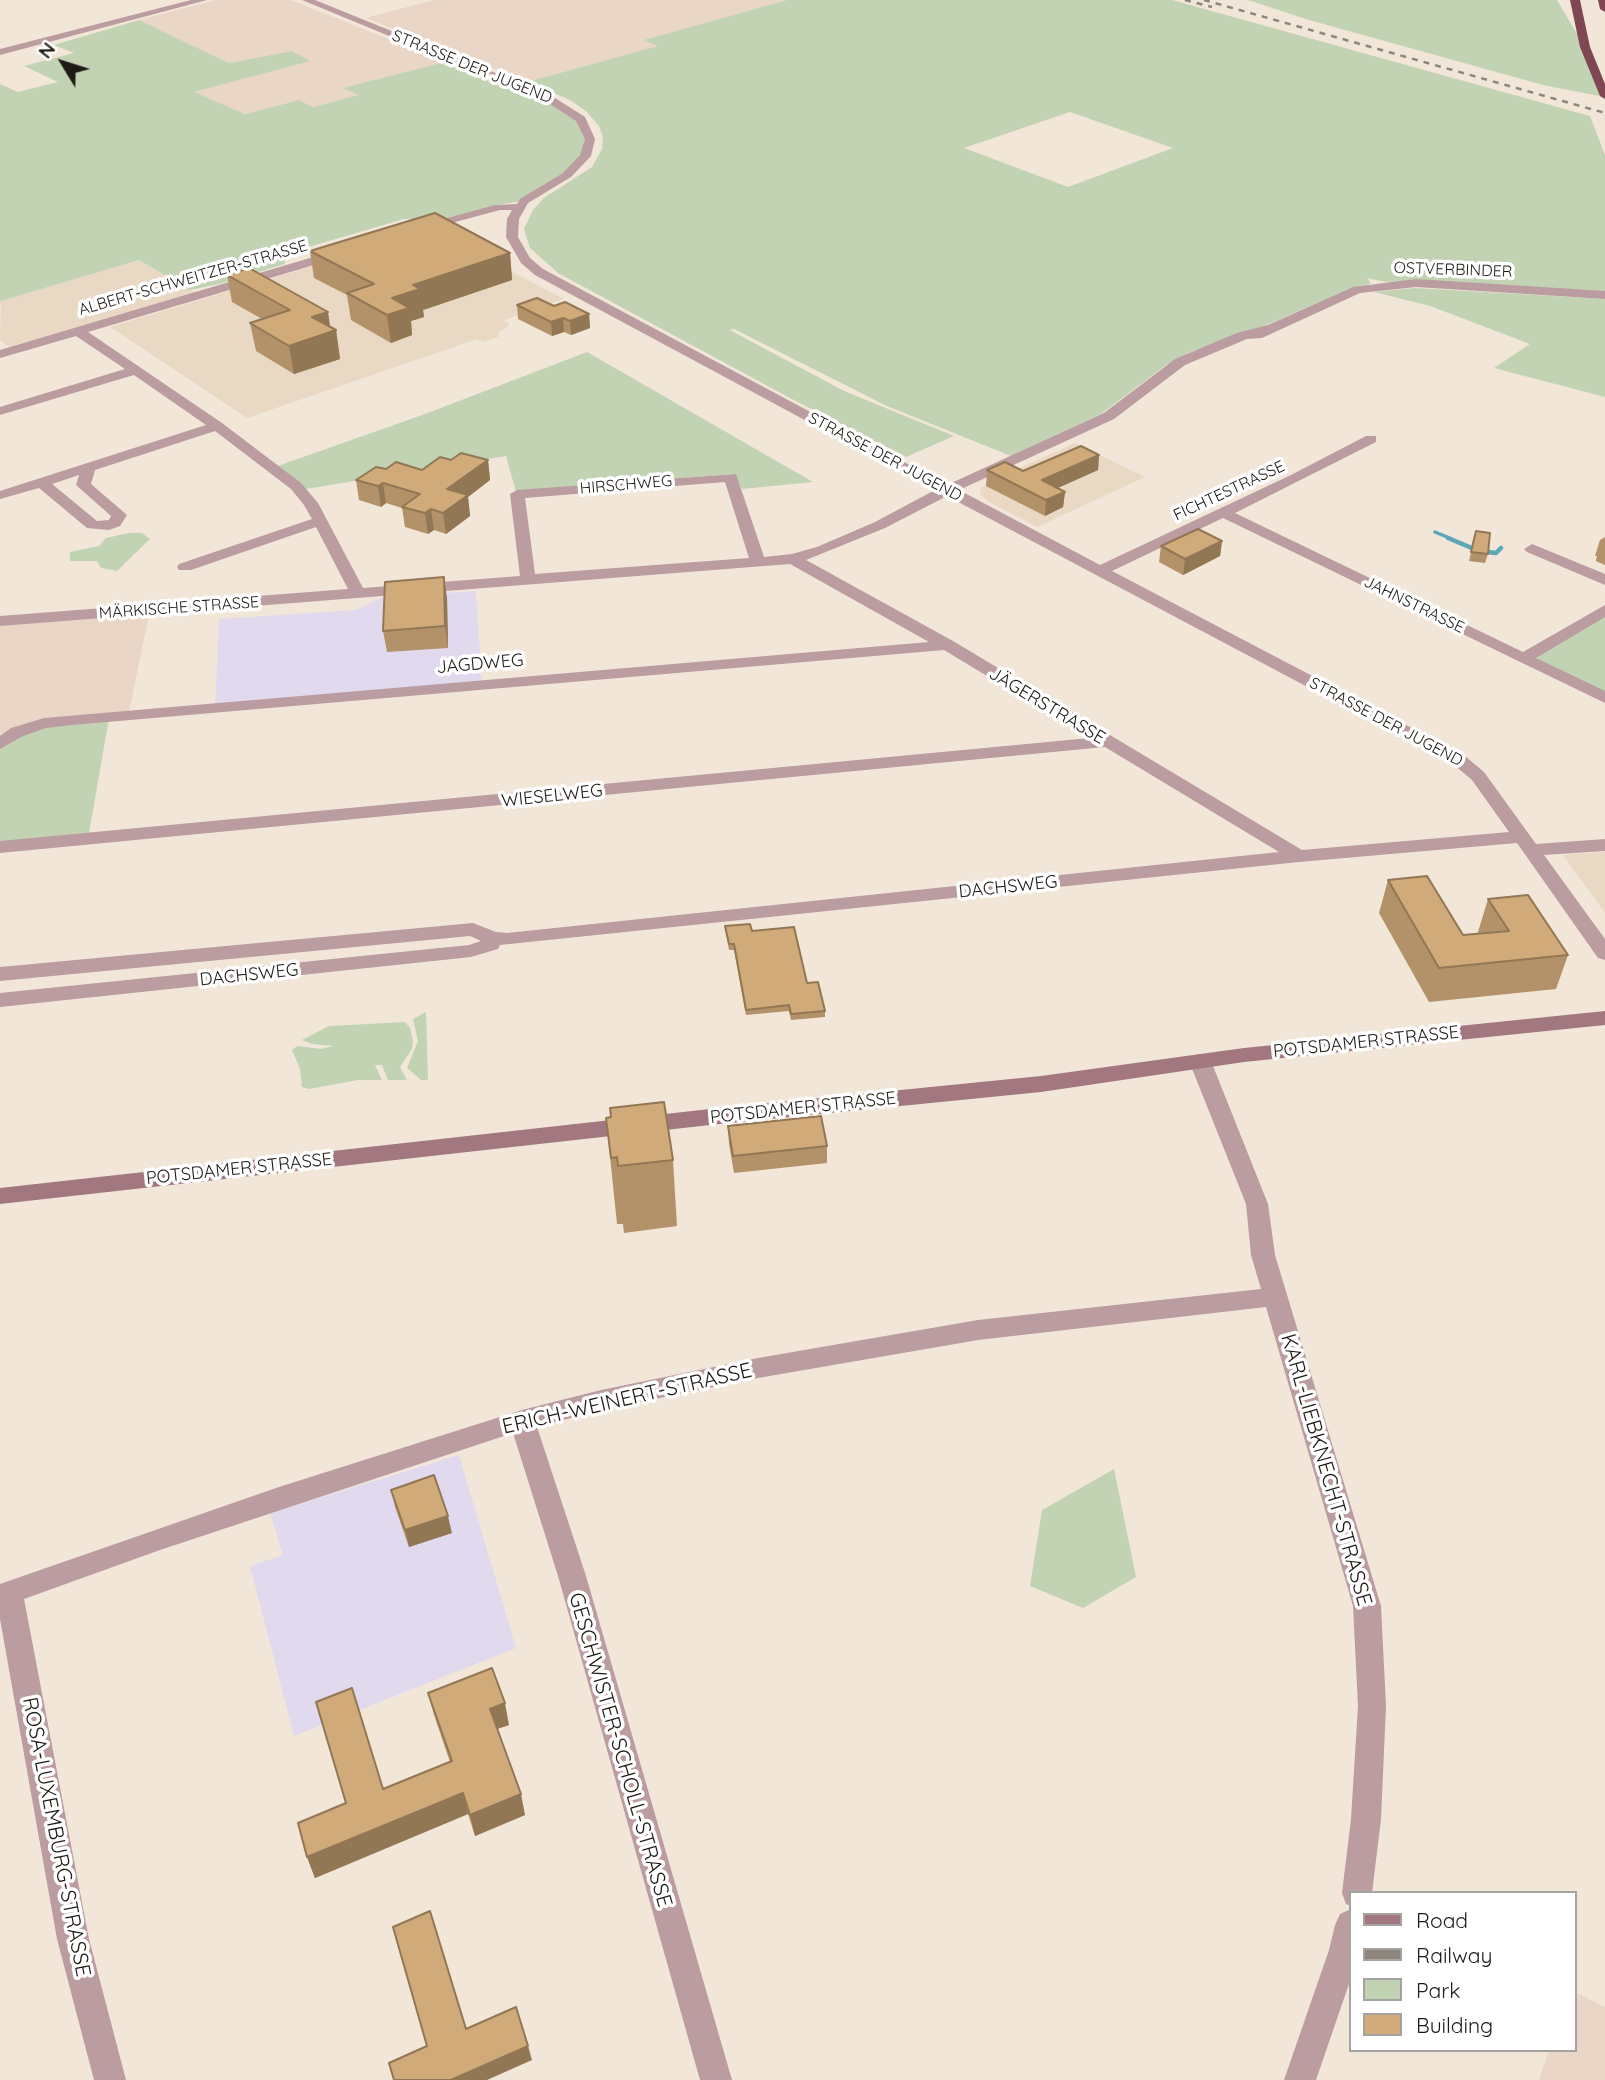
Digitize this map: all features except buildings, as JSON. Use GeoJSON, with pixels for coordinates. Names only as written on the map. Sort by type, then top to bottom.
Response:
{"type":"FeatureCollection","features":[{"type":"Feature","properties":{"kind":"highway"},"geometry":{"type":"LineString","coordinates":[[1575,0],[1585,47],[1604,93]]}},
{"type":"Feature","properties":{"kind":"highway"},"geometry":{"type":"LineString","coordinates":[[1603,0],[1605,9]]}},
{"type":"Feature","properties":{"kind":"main road","name":"POTSDAMER STRASSE"},"geometry":{"type":"LineString","coordinates":[[0,1196],[710,1117],[1041,1084],[1200,1061],[1605,1018]]}},
{"type":"Feature","properties":{"kind":"street"},"geometry":{"type":"LineString","coordinates":[[0,52],[202,0]]}},
{"type":"Feature","properties":{"kind":"street","name":"STRASSE DER JUGEND"},"geometry":{"type":"LineString","coordinates":[[307,0],[548,98],[581,119],[590,139],[585,156],[567,175],[518,207],[513,219],[512,237],[526,260],[539,272],[1459,760],[1478,776],[1605,953]]}},
{"type":"Feature","properties":{"kind":"street"},"geometry":{"type":"LineString","coordinates":[[407,234],[499,207],[518,207]]}},
{"type":"Feature","properties":{"kind":"street","name":"ALBERT-SCHWEITZER-STRASSE"},"geometry":{"type":"LineString","coordinates":[[0,354],[345,251]]}},
{"type":"Feature","properties":{"kind":"street","name":"OSTVERBINDER"},"geometry":{"type":"LineString","coordinates":[[949,490],[1109,416],[1170,368],[1191,356],[1267,329],[1357,290],[1384,285],[1416,284],[1605,295]]}},
{"type":"Feature","properties":{"kind":"street"},"geometry":{"type":"LineString","coordinates":[[78,331],[217,426],[296,486],[311,503],[358,593],[793,558],[822,550],[880,525],[949,490]]}},
{"type":"Feature","properties":{"kind":"street"},"geometry":{"type":"LineString","coordinates":[[0,411],[137,370]]}},
{"type":"Feature","properties":{"kind":"street"},"geometry":{"type":"LineString","coordinates":[[3,495],[217,426]]}},
{"type":"Feature","properties":{"kind":"street","name":"FICHTESTRASSE"},"geometry":{"type":"LineString","coordinates":[[1100,571],[1371,439]]}},
{"type":"Feature","properties":{"kind":"street"},"geometry":{"type":"LineString","coordinates":[[42,483],[92,524],[104,527],[115,523],[119,515],[83,485],[88,468]]}},
{"type":"Feature","properties":{"kind":"street","name":"HIRSCHWEG"},"geometry":{"type":"LineString","coordinates":[[528,580],[517,494],[731,477],[758,562]]}},
{"type":"Feature","properties":{"kind":"street","name":"JAHNSTRASSE"},"geometry":{"type":"LineString","coordinates":[[1223,513],[1605,698]]}},
{"type":"Feature","properties":{"kind":"street"},"geometry":{"type":"LineString","coordinates":[[185,567],[320,521]]}},
{"type":"Feature","properties":{"kind":"street"},"geometry":{"type":"LineString","coordinates":[[1532,549],[1605,580]]}},
{"type":"Feature","properties":{"kind":"street","name":"JÄGERSTRASSE"},"geometry":{"type":"LineString","coordinates":[[793,558],[947,645],[1299,856]]}},
{"type":"Feature","properties":{"kind":"street","name":"MÄRKISCHE STRASSE"},"geometry":{"type":"LineString","coordinates":[[0,621],[358,593]]}},
{"type":"Feature","properties":{"kind":"street"},"geometry":{"type":"LineString","coordinates":[[1525,658],[1605,610]]}},
{"type":"Feature","properties":{"kind":"street","name":"JAGDWEG"},"geometry":{"type":"LineString","coordinates":[[0,744],[17,732],[44,723],[72,720],[947,645]]}},
{"type":"Feature","properties":{"kind":"street","name":"WIESELWEG"},"geometry":{"type":"LineString","coordinates":[[0,847],[1105,742]]}},
{"type":"Feature","properties":{"kind":"street","name":"DACHSWEG"},"geometry":{"type":"LineString","coordinates":[[0,974],[473,929],[492,938],[1299,856],[1528,844],[1605,845]]}},
{"type":"Feature","properties":{"kind":"street","name":"DACHSWEG"},"geometry":{"type":"LineString","coordinates":[[0,1000],[471,951],[491,944],[492,938]]}},
{"type":"Feature","properties":{"kind":"street","name":"KARL-LIEBKNECHT-STRASSE"},"geometry":{"type":"LineString","coordinates":[[1200,1061],[1258,1204],[1263,1255],[1367,1606],[1372,1706],[1366,1819],[1357,1891]]}},
{"type":"Feature","properties":{"kind":"street","name":"ERICH-WEINERT-STRASSE"},"geometry":{"type":"LineString","coordinates":[[4,1595],[187,1528],[522,1420],[601,1400],[847,1352],[978,1330],[1275,1297]]}},
{"type":"Feature","properties":{"kind":"street","name":"GESCHWISTER-SCHOLL-STRASSE"},"geometry":{"type":"LineString","coordinates":[[522,1420],[572,1576],[614,1732],[716,2080]]}},
{"type":"Feature","properties":{"kind":"street","name":"ROSA-LUXEMBURG-STRASSE"},"geometry":{"type":"LineString","coordinates":[[4,1595],[73,1939],[110,2080]]}},
{"type":"Feature","properties":{"kind":"street"},"geometry":{"type":"LineString","coordinates":[[1300,2080],[1350,1929]]}},
{"type":"Feature","properties":{"kind":"shaded area"},"geometry":{"type":"Polygon","coordinates":[[[216,0],[291,0],[446,62],[345,88],[361,95],[313,107],[299,100],[245,114],[193,92],[308,61],[292,51],[229,63],[139,20],[216,0]]]}},
{"type":"Feature","properties":{"kind":"shaded area"},"geometry":{"type":"Polygon","coordinates":[[[434,0],[787,0],[645,40],[659,46],[527,82],[366,18],[434,0]]]}},
{"type":"Feature","properties":{"kind":"shaded area"},"geometry":{"type":"Polygon","coordinates":[[[432,230],[564,299],[504,320],[510,325],[499,332],[498,337],[483,342],[477,339],[247,418],[110,327],[432,230]]]}},
{"type":"Feature","properties":{"kind":"shaded area"},"geometry":{"type":"Polygon","coordinates":[[[139,260],[196,293],[9,347],[0,340],[1,301],[139,260]]]}},
{"type":"Feature","properties":{"kind":"shaded area"},"geometry":{"type":"Polygon","coordinates":[[[1075,443],[1145,477],[1037,527],[989,502],[981,495],[980,489],[992,480],[1075,443]]]}},
{"type":"Feature","properties":{"kind":"shaded area"},"geometry":{"type":"Polygon","coordinates":[[[476,591],[482,685],[215,709],[219,619],[355,610],[383,597],[476,591]]]}},
{"type":"Feature","properties":{"kind":"shaded area"},"geometry":{"type":"Polygon","coordinates":[[[150,611],[128,716],[0,743],[0,621],[150,611]]]}},
{"type":"Feature","properties":{"kind":"shaded area"},"geometry":{"type":"Polygon","coordinates":[[[1605,852],[1605,913],[1563,855],[1605,852]]]}},
{"type":"Feature","properties":{"kind":"shaded area"},"geometry":{"type":"Polygon","coordinates":[[[459,1455],[516,1648],[294,1736],[250,1566],[283,1555],[270,1513],[459,1455]]]}},
{"type":"Feature","properties":{"kind":"shaded area"},"geometry":{"type":"Polygon","coordinates":[[[1577,1993],[1605,2007],[1605,2080],[1539,2080],[1548,2052],[1577,2052],[1577,1993]]]}},
{"type":"Feature","properties":{"kind":"green space"},"geometry":{"type":"Polygon","coordinates":[[[787,0],[1172,0],[1590,116],[1605,155],[1605,292],[1414,281],[1386,282],[1367,278],[1371,284],[1351,288],[1262,327],[1190,352],[1166,365],[1101,414],[1011,456],[887,406],[734,329],[730,330],[844,391],[954,436],[906,457],[558,273],[530,248],[524,229],[533,210],[544,198],[592,167],[602,149],[603,138],[599,126],[586,111],[570,100],[527,82],[658,46],[644,40],[787,0]],[[1070,112],[964,148],[1068,187],[1173,148],[1070,112]]]}},
{"type":"Feature","properties":{"kind":"green space"},"geometry":{"type":"Polygon","coordinates":[[[1248,0],[1557,0],[1585,47],[1605,97],[1543,85],[1309,20],[1248,0]]]}},
{"type":"Feature","properties":{"kind":"green space"},"geometry":{"type":"Polygon","coordinates":[[[139,20],[229,63],[292,51],[310,61],[194,92],[245,114],[299,100],[313,107],[359,95],[343,88],[446,62],[545,99],[573,115],[585,137],[585,147],[582,156],[568,170],[517,202],[448,219],[404,219],[295,251],[284,258],[285,264],[219,284],[190,290],[139,260],[1,301],[0,304],[0,84],[18,92],[58,82],[24,66],[74,53],[54,45],[139,20]]]}},
{"type":"Feature","properties":{"kind":"green space"},"geometry":{"type":"Polygon","coordinates":[[[1415,288],[1605,299],[1605,397],[1494,368],[1530,344],[1430,306],[1374,292],[1415,288]]]}},
{"type":"Feature","properties":{"kind":"green space"},"geometry":{"type":"Polygon","coordinates":[[[587,352],[813,482],[742,489],[733,474],[516,492],[506,456],[300,490],[272,468],[425,414],[587,352]]]}},
{"type":"Feature","properties":{"kind":"green space"},"geometry":{"type":"Polygon","coordinates":[[[142,533],[150,539],[117,571],[101,568],[97,561],[70,561],[70,552],[99,546],[106,538],[142,533]]]}},
{"type":"Feature","properties":{"kind":"green space"},"geometry":{"type":"Polygon","coordinates":[[[1605,614],[1605,692],[1539,661],[1537,657],[1605,614]]]}},
{"type":"Feature","properties":{"kind":"green space"},"geometry":{"type":"Polygon","coordinates":[[[109,718],[88,839],[0,847],[0,746],[17,732],[109,718]]]}},
{"type":"Feature","properties":{"kind":"green space"},"geometry":{"type":"Polygon","coordinates":[[[426,1012],[428,1080],[421,1080],[407,1068],[418,1041],[413,1019],[426,1012]]]}},
{"type":"Feature","properties":{"kind":"green space"},"geometry":{"type":"Polygon","coordinates":[[[405,1022],[410,1028],[413,1041],[412,1049],[400,1067],[407,1080],[388,1080],[382,1065],[375,1065],[382,1080],[358,1080],[309,1089],[302,1087],[300,1069],[292,1050],[297,1046],[321,1049],[333,1046],[302,1040],[329,1026],[405,1022]]]}},
{"type":"Feature","properties":{"kind":"green space"},"geometry":{"type":"Polygon","coordinates":[[[1114,1469],[1136,1577],[1083,1608],[1030,1586],[1042,1510],[1114,1469]]]}},
{"type":"Feature","properties":{"kind":"waterway"},"geometry":{"type":"LineString","coordinates":[[1435,532],[1452,539]]}},
{"type":"Feature","properties":{"kind":"waterway"},"geometry":{"type":"LineString","coordinates":[[1448,538],[1479,551],[1496,553],[1501,548]]}},
{"type":"Feature","properties":{"kind":"railway"},"geometry":{"type":"LineString","coordinates":[[1185,0],[1212,7]]}},
{"type":"Feature","properties":{"kind":"railway"},"geometry":{"type":"LineString","coordinates":[[1204,0],[1605,113]]}}]}
